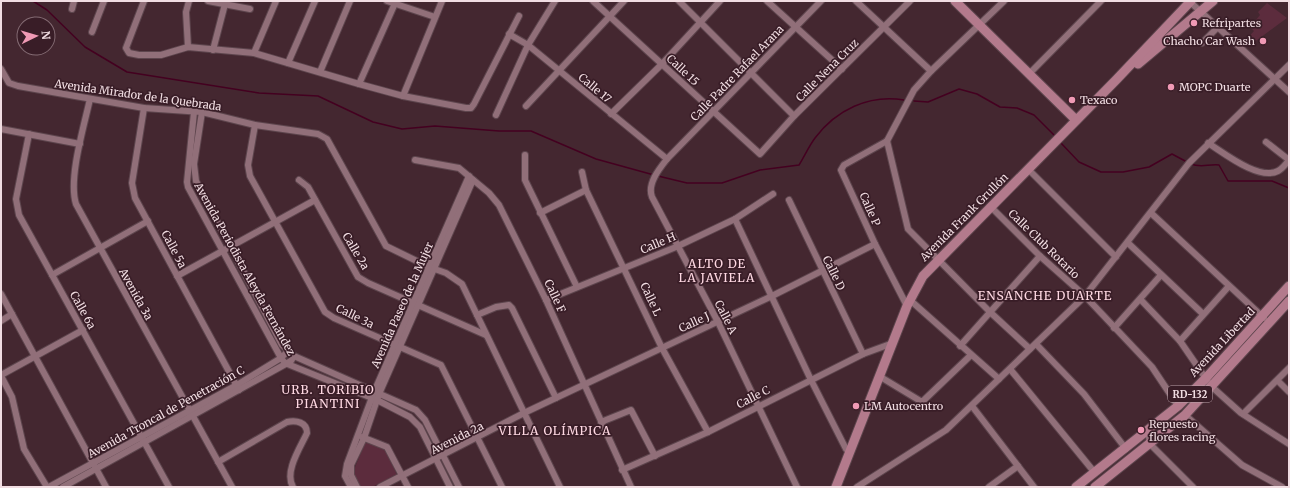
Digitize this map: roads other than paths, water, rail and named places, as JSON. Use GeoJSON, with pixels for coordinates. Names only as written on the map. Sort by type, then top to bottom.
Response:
{"type":"FeatureCollection","features":[{"type":"Feature","properties":{"kind":"main road"},"geometry":{"type":"LineString","coordinates":[[955,1],[1076,120]]}},
{"type":"Feature","properties":{"kind":"main road"},"geometry":{"type":"LineString","coordinates":[[1116,80],[1190,1]]}},
{"type":"Feature","properties":{"kind":"main road"},"geometry":{"type":"LineString","coordinates":[[1116,80],[1170,38],[1213,1]]}},
{"type":"Feature","properties":{"kind":"main road","name":"Avenida Frank Grullón"},"geometry":{"type":"LineString","coordinates":[[836,487],[892,343],[909,303],[923,276],[990,206],[1028,170],[1116,80]]}},
{"type":"Feature","properties":{"kind":"main road","name":"Avenida Libertad"},"geometry":{"type":"LineString","coordinates":[[1076,487],[1126,449],[1178,406],[1206,378],[1289,286]]}},
{"type":"Feature","properties":{"kind":"main road","name":"Avenida Libertad"},"geometry":{"type":"LineString","coordinates":[[1095,487],[1185,415],[1289,302]]}},
{"type":"Feature","properties":{"kind":"street"},"geometry":{"type":"LineString","coordinates":[[72,9],[74,1]]}},
{"type":"Feature","properties":{"kind":"street"},"geometry":{"type":"LineString","coordinates":[[92,32],[104,1]]}},
{"type":"Feature","properties":{"kind":"street"},"geometry":{"type":"LineString","coordinates":[[144,1],[126,48],[129,53],[139,55],[161,55],[188,47],[254,53],[403,96],[471,108],[519,16]]}},
{"type":"Feature","properties":{"kind":"street"},"geometry":{"type":"LineString","coordinates":[[188,1],[186,12],[188,47]]}},
{"type":"Feature","properties":{"kind":"street"},"geometry":{"type":"LineString","coordinates":[[208,1],[250,9]]}},
{"type":"Feature","properties":{"kind":"street"},"geometry":{"type":"LineString","coordinates":[[254,53],[276,1]]}},
{"type":"Feature","properties":{"kind":"street"},"geometry":{"type":"LineString","coordinates":[[288,63],[315,1]]}},
{"type":"Feature","properties":{"kind":"street"},"geometry":{"type":"LineString","coordinates":[[320,72],[350,1]]}},
{"type":"Feature","properties":{"kind":"street"},"geometry":{"type":"LineString","coordinates":[[387,1],[396,2],[435,17]]}},
{"type":"Feature","properties":{"kind":"street"},"geometry":{"type":"LineString","coordinates":[[403,96],[442,1]]}},
{"type":"Feature","properties":{"kind":"street"},"geometry":{"type":"LineString","coordinates":[[496,115],[528,46],[555,1]]}},
{"type":"Feature","properties":{"kind":"street","name":"Calle 15"},"geometry":{"type":"LineString","coordinates":[[593,1],[760,154]]}},
{"type":"Feature","properties":{"kind":"street"},"geometry":{"type":"LineString","coordinates":[[526,106],[624,1]]}},
{"type":"Feature","properties":{"kind":"street"},"geometry":{"type":"LineString","coordinates":[[679,1],[794,116]]}},
{"type":"Feature","properties":{"kind":"street"},"geometry":{"type":"LineString","coordinates":[[611,114],[662,64],[720,1]]}},
{"type":"Feature","properties":{"kind":"street"},"geometry":{"type":"LineString","coordinates":[[768,1],[795,28],[842,69]]}},
{"type":"Feature","properties":{"kind":"street","name":"Calle Padre Rafael Arana"},"geometry":{"type":"LineString","coordinates":[[666,159],[821,1]]}},
{"type":"Feature","properties":{"kind":"street"},"geometry":{"type":"LineString","coordinates":[[856,1],[883,28],[931,71]]}},
{"type":"Feature","properties":{"kind":"street","name":"Calle Nena Cruz"},"geometry":{"type":"LineString","coordinates":[[760,154],[794,116],[910,1]]}},
{"type":"Feature","properties":{"kind":"street"},"geometry":{"type":"LineString","coordinates":[[1004,1],[931,71],[909,98],[887,141],[898,180],[906,227],[937,260],[1030,349]]}},
{"type":"Feature","properties":{"kind":"street"},"geometry":{"type":"LineString","coordinates":[[1028,74],[1101,1]]}},
{"type":"Feature","properties":{"kind":"street"},"geometry":{"type":"LineString","coordinates":[[1190,1],[1289,92]]}},
{"type":"Feature","properties":{"kind":"street"},"geometry":{"type":"LineString","coordinates":[[359,84],[396,2]]}},
{"type":"Feature","properties":{"kind":"street"},"geometry":{"type":"LineString","coordinates":[[213,50],[225,4]]}},
{"type":"Feature","properties":{"kind":"street"},"geometry":{"type":"LineString","coordinates":[[1202,43],[1218,27]]}},
{"type":"Feature","properties":{"kind":"street","name":"Calle 17"},"geometry":{"type":"LineString","coordinates":[[509,34],[528,46],[666,159]]}},
{"type":"Feature","properties":{"kind":"street"},"geometry":{"type":"LineString","coordinates":[[856,487],[946,430],[1036,344],[1085,296],[1128,243],[1189,163],[1289,65]]}},
{"type":"Feature","properties":{"kind":"street","name":"Avenida Mirador de la Quebrada"},"geometry":{"type":"LineString","coordinates":[[1,69],[9,83],[18,86],[144,108],[202,112],[255,125],[318,134],[327,139],[386,246],[432,268]]}},
{"type":"Feature","properties":{"kind":"street","name":"Avenida 3a"},"geometry":{"type":"LineString","coordinates":[[90,99],[80,144],[74,197],[99,248],[232,487]]}},
{"type":"Feature","properties":{"kind":"street","name":"Calle 5a"},"geometry":{"type":"LineString","coordinates":[[144,108],[132,183],[135,198],[238,387]]}},
{"type":"Feature","properties":{"kind":"street","name":"Avenida Periodista Aleyda Fernández"},"geometry":{"type":"LineString","coordinates":[[194,112],[187,182],[283,361],[416,410],[421,414],[444,455],[459,487]]}},
{"type":"Feature","properties":{"kind":"street","name":"Avenida Periodista Aleyda Fernández"},"geometry":{"type":"LineString","coordinates":[[202,112],[194,172],[196,180],[229,246],[282,345],[292,354],[375,396],[416,421],[437,458],[450,487]]}},
{"type":"Feature","properties":{"kind":"street","name":"Calle 3a"},"geometry":{"type":"LineString","coordinates":[[255,125],[248,165],[250,176],[325,312],[334,318],[441,365],[502,487]]}},
{"type":"Feature","properties":{"kind":"street"},"geometry":{"type":"LineString","coordinates":[[1,128],[80,144]]}},
{"type":"Feature","properties":{"kind":"street","name":"Calle 6a"},"geometry":{"type":"LineString","coordinates":[[29,134],[16,199],[17,207],[52,275],[169,487]]}},
{"type":"Feature","properties":{"kind":"street","name":"Calle P"},"geometry":{"type":"LineString","coordinates":[[887,141],[841,168],[875,244],[909,303]]}},
{"type":"Feature","properties":{"kind":"street"},"geometry":{"type":"LineString","coordinates":[[1208,143],[1246,167],[1264,173],[1278,171],[1289,160],[1266,142]]}},
{"type":"Feature","properties":{"kind":"street"},"geometry":{"type":"LineString","coordinates":[[525,155],[525,180],[577,288]]}},
{"type":"Feature","properties":{"kind":"street","name":"Calle A"},"geometry":{"type":"LineString","coordinates":[[666,159],[657,172],[650,191],[652,197],[676,247],[718,322],[797,487]]}},
{"type":"Feature","properties":{"kind":"street","name":"Calle F"},"geometry":{"type":"LineString","coordinates":[[415,160],[459,168],[489,193],[499,205],[546,300],[630,487]]}},
{"type":"Feature","properties":{"kind":"street"},"geometry":{"type":"LineString","coordinates":[[1028,170],[1116,257]]}},
{"type":"Feature","properties":{"kind":"street","name":"Calle L"},"geometry":{"type":"LineString","coordinates":[[582,172],[586,190],[625,268],[662,348],[708,432]]}},
{"type":"Feature","properties":{"kind":"street","name":"Avenida Paseo de la Mujer"},"geometry":{"type":"LineString","coordinates":[[357,487],[351,475],[351,465],[375,396],[471,178]]}},
{"type":"Feature","properties":{"kind":"street","name":"Calle 2a"},"geometry":{"type":"LineString","coordinates":[[299,180],[308,187],[358,277],[368,283],[486,335]]}},
{"type":"Feature","properties":{"kind":"street"},"geometry":{"type":"LineString","coordinates":[[540,213],[586,190]]}},
{"type":"Feature","properties":{"kind":"street","name":"Calle H"},"geometry":{"type":"LineString","coordinates":[[546,300],[676,247],[735,218],[773,194]]}},
{"type":"Feature","properties":{"kind":"street"},"geometry":{"type":"LineString","coordinates":[[177,276],[315,200]]}},
{"type":"Feature","properties":{"kind":"street","name":"Calle D"},"geometry":{"type":"LineString","coordinates":[[788,200],[863,354]]}},
{"type":"Feature","properties":{"kind":"street","name":"Calle Club Rotario"},"geometry":{"type":"LineString","coordinates":[[990,206],[1040,256],[1085,296],[1152,368],[1178,406]]}},
{"type":"Feature","properties":{"kind":"street"},"geometry":{"type":"LineString","coordinates":[[1151,213],[1269,323]]}},
{"type":"Feature","properties":{"kind":"street"},"geometry":{"type":"LineString","coordinates":[[735,218],[811,380],[846,449],[850,453]]}},
{"type":"Feature","properties":{"kind":"street"},"geometry":{"type":"LineString","coordinates":[[52,275],[148,221]]}},
{"type":"Feature","properties":{"kind":"street"},"geometry":{"type":"LineString","coordinates":[[1128,243],[1204,314]]}},
{"type":"Feature","properties":{"kind":"street","name":"Calle J"},"geometry":{"type":"LineString","coordinates":[[585,384],[772,296],[875,244]]}},
{"type":"Feature","properties":{"kind":"street"},"geometry":{"type":"LineString","coordinates":[[960,346],[1040,256]]}},
{"type":"Feature","properties":{"kind":"street"},"geometry":{"type":"LineString","coordinates":[[432,268],[446,273],[462,284],[560,487]]}},
{"type":"Feature","properties":{"kind":"street"},"geometry":{"type":"LineString","coordinates":[[1114,328],[1141,300],[1161,275]]}},
{"type":"Feature","properties":{"kind":"street"},"geometry":{"type":"LineString","coordinates":[[1180,341],[1229,286]]}},
{"type":"Feature","properties":{"kind":"street"},"geometry":{"type":"LineString","coordinates":[[1,294],[106,487]]}},
{"type":"Feature","properties":{"kind":"street"},"geometry":{"type":"LineString","coordinates":[[1141,300],[1180,341],[1211,386],[1243,414],[1289,444]]}},
{"type":"Feature","properties":{"kind":"street"},"geometry":{"type":"LineString","coordinates":[[909,303],[999,379]]}},
{"type":"Feature","properties":{"kind":"street"},"geometry":{"type":"LineString","coordinates":[[477,315],[504,305],[509,305],[512,308],[556,398]]}},
{"type":"Feature","properties":{"kind":"street"},"geometry":{"type":"LineString","coordinates":[[1,321],[12,314]]}},
{"type":"Feature","properties":{"kind":"street"},"geometry":{"type":"LineString","coordinates":[[48,487],[24,449],[12,397],[1,375],[83,330]]}},
{"type":"Feature","properties":{"kind":"street","name":"Calle C"},"geometry":{"type":"LineString","coordinates":[[622,470],[708,432],[863,354],[892,343]]}},
{"type":"Feature","properties":{"kind":"street"},"geometry":{"type":"LineString","coordinates":[[1036,344],[1084,394],[1126,449]]}},
{"type":"Feature","properties":{"kind":"street","name":"Avenida Troncal de Penetración C"},"geometry":{"type":"LineString","coordinates":[[63,487],[95,467],[283,361],[291,361],[292,354]]}},
{"type":"Feature","properties":{"kind":"street"},"geometry":{"type":"LineString","coordinates":[[879,376],[922,402],[971,355]]}},
{"type":"Feature","properties":{"kind":"street"},"geometry":{"type":"LineString","coordinates":[[1243,414],[1278,381],[1289,368]]}},
{"type":"Feature","properties":{"kind":"street"},"geometry":{"type":"LineString","coordinates":[[1010,369],[1095,472]]}},
{"type":"Feature","properties":{"kind":"street"},"geometry":{"type":"LineString","coordinates":[[1278,381],[1289,392]]}},
{"type":"Feature","properties":{"kind":"street","name":"Avenida 2a"},"geometry":{"type":"LineString","coordinates":[[380,487],[585,384]]}},
{"type":"Feature","properties":{"kind":"street"},"geometry":{"type":"LineString","coordinates":[[972,406],[1034,487]]}},
{"type":"Feature","properties":{"kind":"street"},"geometry":{"type":"LineString","coordinates":[[601,422],[631,410],[655,456]]}},
{"type":"Feature","properties":{"kind":"street"},"geometry":{"type":"LineString","coordinates":[[1185,415],[1242,465],[1282,487]]}},
{"type":"Feature","properties":{"kind":"street"},"geometry":{"type":"LineString","coordinates":[[218,462],[287,422],[294,420],[302,423],[307,429],[307,433],[290,473],[290,481],[293,487]]}},
{"type":"Feature","properties":{"kind":"street"},"geometry":{"type":"LineString","coordinates":[[1155,425],[1150,434],[1150,444],[1193,487]]}},
{"type":"Feature","properties":{"kind":"street"},"geometry":{"type":"LineString","coordinates":[[361,436],[381,443],[387,447],[408,487]]}},
{"type":"Feature","properties":{"kind":"street","name":"Avenida Paseo de la Mujer"},"geometry":{"type":"LineString","coordinates":[[351,487],[345,476],[347,464],[361,436]]}},
{"type":"Feature","properties":{"kind":"street"},"geometry":{"type":"LineString","coordinates":[[989,487],[1018,466]]}},
{"type":"Feature","properties":{"kind":"street","name":"Avenida Troncal de Penetración C"},"geometry":{"type":"LineString","coordinates":[[48,487],[95,467]]}},
{"type":"Feature","properties":{"kind":"waterway"},"geometry":{"type":"LineString","coordinates":[[33,1],[47,10],[85,47],[127,72],[259,93],[318,96],[373,122],[402,129],[435,126],[499,131],[531,131],[596,159],[654,175]]}},
{"type":"Feature","properties":{"kind":"waterway"},"geometry":{"type":"LineString","coordinates":[[914,101],[928,102],[959,89],[977,94],[1000,107],[1017,108],[1034,115],[1056,137]]}},
{"type":"Feature","properties":{"kind":"waterway"},"geometry":{"type":"LineString","coordinates":[[658,176],[687,183],[722,183],[760,170],[799,165],[811,144],[823,128],[843,112],[854,106],[878,99],[904,100]]}},
{"type":"Feature","properties":{"kind":"waterway"},"geometry":{"type":"LineString","coordinates":[[1060,142],[1079,162],[1101,172],[1123,172],[1149,167],[1172,154],[1187,162]]}},
{"type":"Feature","properties":{"kind":"waterway"},"geometry":{"type":"LineString","coordinates":[[1191,164],[1198,166],[1219,165],[1228,181],[1272,181],[1289,188]]}},
{"type":"Feature","properties":{"kind":"place","name":"Refripartes"},"geometry":{"type":"Point","coordinates":[1194,23]}},
{"type":"Feature","properties":{"kind":"place","name":"Chacho Car Wash"},"geometry":{"type":"Point","coordinates":[1263,41]}},
{"type":"Feature","properties":{"kind":"place","name":"MOPC Duarte"},"geometry":{"type":"Point","coordinates":[1171,87]}},
{"type":"Feature","properties":{"kind":"place","name":"Texaco"},"geometry":{"type":"Point","coordinates":[1072,100]}},
{"type":"Feature","properties":{"kind":"place","name":"LM Autocentro"},"geometry":{"type":"Point","coordinates":[856,406]}},
{"type":"Feature","properties":{"kind":"place","name":"Repuesto flores racing"},"geometry":{"type":"Point","coordinates":[1141,430]}},
{"type":"Feature","properties":{"kind":"district","name":"ALTO DE LA JAVIELA"},"geometry":{"type":"Point","coordinates":[717,271]}},
{"type":"Feature","properties":{"kind":"district","name":"ENSANCHE DUARTE"},"geometry":{"type":"Point","coordinates":[1045,296]}},
{"type":"Feature","properties":{"kind":"district","name":"URB. TORIBIO PIANTINI"},"geometry":{"type":"Point","coordinates":[328,397]}},
{"type":"Feature","properties":{"kind":"district","name":"VILLA OLÍMPICA"},"geometry":{"type":"Point","coordinates":[555,431]}}]}
